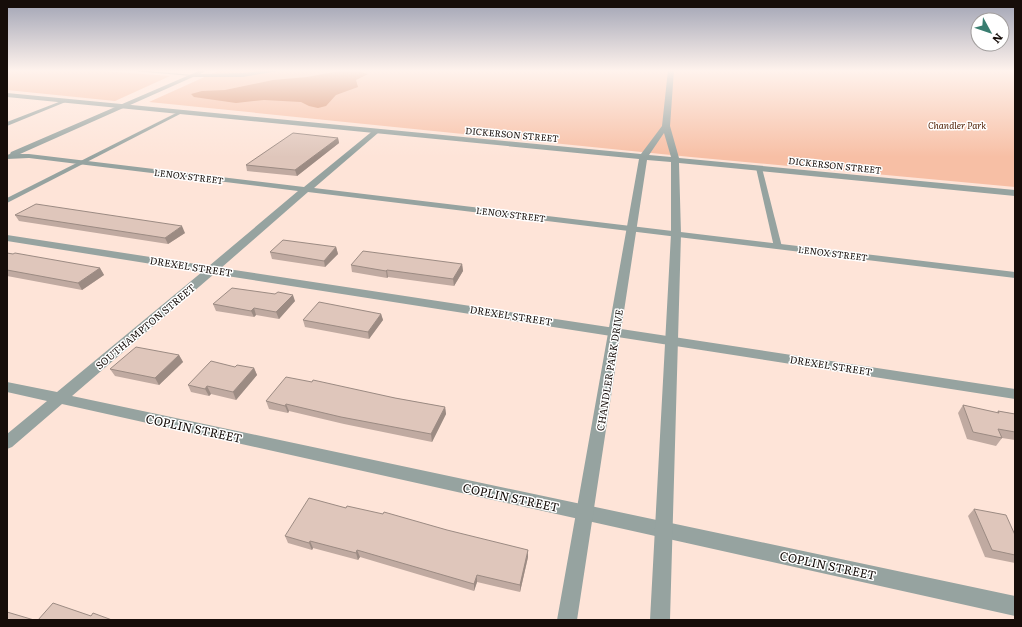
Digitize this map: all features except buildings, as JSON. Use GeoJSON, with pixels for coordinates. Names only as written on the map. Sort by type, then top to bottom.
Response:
{"type":"FeatureCollection","features":[{"type":"Feature","properties":{"kind":"street","name":"DICKERSON STREET"},"geometry":{"type":"LineString","coordinates":[[49,99],[1015,193]]}},
{"type":"Feature","properties":{"kind":"street"},"geometry":{"type":"LineString","coordinates":[[7,157],[137,99]]}},
{"type":"Feature","properties":{"kind":"street"},"geometry":{"type":"LineString","coordinates":[[660,620],[676,234],[675,159],[666,126],[668,99]]}},
{"type":"Feature","properties":{"kind":"street","name":"CHANDLER PARK DRIVE"},"geometry":{"type":"LineString","coordinates":[[567,620],[644,156],[666,126]]}},
{"type":"Feature","properties":{"kind":"street","name":"SOUTHAMPTON STREET"},"geometry":{"type":"LineString","coordinates":[[7,443],[375,131]]}},
{"type":"Feature","properties":{"kind":"street","name":"LENOX STREET"},"geometry":{"type":"LineString","coordinates":[[7,157],[29,156],[1015,275]]}},
{"type":"Feature","properties":{"kind":"street","name":"DREXEL STREET"},"geometry":{"type":"LineString","coordinates":[[7,238],[1015,394]]}},
{"type":"Feature","properties":{"kind":"street","name":"COPLIN STREET"},"geometry":{"type":"LineString","coordinates":[[7,387],[1015,606]]}},
{"type":"Feature","properties":{"kind":"lane"},"geometry":{"type":"LineString","coordinates":[[7,124],[66,101]]}},
{"type":"Feature","properties":{"kind":"lane"},"geometry":{"type":"LineString","coordinates":[[7,201],[182,112]]}},
{"type":"Feature","properties":{"kind":"lane"},"geometry":{"type":"LineString","coordinates":[[759,168],[778,247]]}},
{"type":"Feature","properties":{"kind":"green space"},"geometry":{"type":"Polygon","coordinates":[[[98,99],[119,99],[115,101],[98,99]]]}},
{"type":"Feature","properties":{"kind":"green space","name":"Chandler Park"},"geometry":{"type":"Polygon","coordinates":[[[155,99],[1015,99],[1015,187],[691,157],[149,102],[155,99]]]}},
{"type":"Feature","properties":{"kind":"shaded area"},"geometry":{"type":"Polygon","coordinates":[[[210,99],[332,99],[326,106],[318,108],[301,102],[264,100],[236,103],[210,99]]]}}]}
